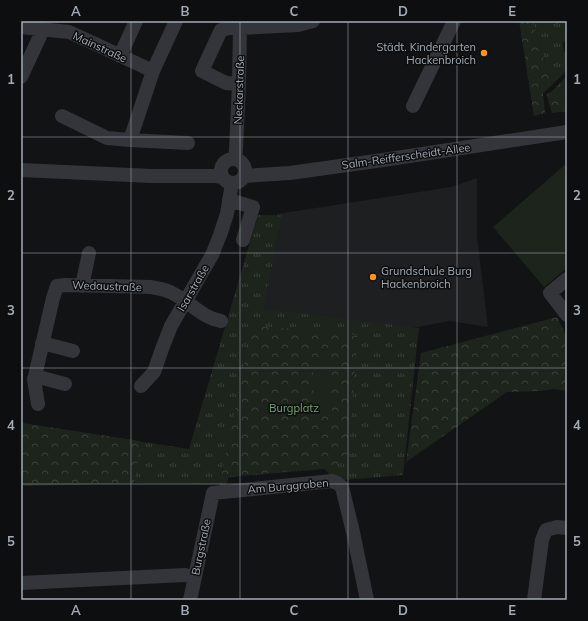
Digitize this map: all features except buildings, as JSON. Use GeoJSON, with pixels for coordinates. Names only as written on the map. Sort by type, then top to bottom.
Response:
{"type":"FeatureCollection","features":[{"type":"Feature","properties":{"kind":"street"},"geometry":{"type":"LineString","coordinates":[[120,56],[136,21]]}},
{"type":"Feature","properties":{"kind":"street"},"geometry":{"type":"LineString","coordinates":[[130,140],[153,71],[176,21]]}},
{"type":"Feature","properties":{"kind":"street"},"geometry":{"type":"LineString","coordinates":[[239,84],[226,83],[202,71],[221,30],[240,25],[299,23],[313,21]]}},
{"type":"Feature","properties":{"kind":"street"},"geometry":{"type":"LineString","coordinates":[[413,106],[454,21]]}},
{"type":"Feature","properties":{"kind":"street","name":"Neckarstraße"},"geometry":{"type":"LineString","coordinates":[[240,25],[236,149],[241,167]]}},
{"type":"Feature","properties":{"kind":"street","name":"Mainstraße"},"geometry":{"type":"LineString","coordinates":[[21,27],[69,32],[153,71]]}},
{"type":"Feature","properties":{"kind":"street"},"geometry":{"type":"LineString","coordinates":[[21,77],[40,36],[40,28]]}},
{"type":"Feature","properties":{"kind":"street"},"geometry":{"type":"LineString","coordinates":[[62,116],[108,138],[188,143]]}},
{"type":"Feature","properties":{"kind":"street","name":"Salm-Reifferscheidt-Allee"},"geometry":{"type":"LineString","coordinates":[[241,167],[251,168],[290,165],[382,154],[567,124]]}},
{"type":"Feature","properties":{"kind":"street","name":"Salm-Reifferscheidt-Allee"},"geometry":{"type":"LineString","coordinates":[[241,167],[290,173],[567,132]]}},
{"type":"Feature","properties":{"kind":"street"},"geometry":{"type":"LineString","coordinates":[[21,163],[74,166],[215,168],[225,176],[239,182],[241,167],[227,160],[225,176]]}},
{"type":"Feature","properties":{"kind":"street"},"geometry":{"type":"LineString","coordinates":[[21,170],[152,176],[225,176]]}},
{"type":"Feature","properties":{"kind":"street","name":"Isarstraße"},"geometry":{"type":"LineString","coordinates":[[141,386],[154,372],[171,326],[212,255],[220,235],[227,214],[229,200],[225,176]]}},
{"type":"Feature","properties":{"kind":"street"},"geometry":{"type":"LineString","coordinates":[[229,200],[253,207],[243,240]]}},
{"type":"Feature","properties":{"kind":"street"},"geometry":{"type":"LineString","coordinates":[[82,286],[90,254]]}},
{"type":"Feature","properties":{"kind":"street"},"geometry":{"type":"LineString","coordinates":[[567,279],[550,293],[567,315]]}},
{"type":"Feature","properties":{"kind":"street","name":"Wedaustraße"},"geometry":{"type":"LineString","coordinates":[[38,404],[34,376],[57,286],[163,289],[186,301],[210,318],[221,321]]}},
{"type":"Feature","properties":{"kind":"street"},"geometry":{"type":"LineString","coordinates":[[42,343],[73,351]]}},
{"type":"Feature","properties":{"kind":"street"},"geometry":{"type":"LineString","coordinates":[[34,376],[65,384]]}},
{"type":"Feature","properties":{"kind":"street","name":"Am Burggraben"},"geometry":{"type":"LineString","coordinates":[[213,493],[332,481],[337,483],[342,487],[367,600]]}},
{"type":"Feature","properties":{"kind":"street","name":"Burgstraße"},"geometry":{"type":"LineString","coordinates":[[190,600],[213,493]]}},
{"type":"Feature","properties":{"kind":"street"},"geometry":{"type":"LineString","coordinates":[[534,600],[542,540],[546,530],[556,527],[567,528]]}},
{"type":"Feature","properties":{"kind":"street"},"geometry":{"type":"LineString","coordinates":[[21,583],[185,575],[195,577]]}},
{"type":"Feature","properties":{"kind":"shaded area","name":"Grundschule Burg Hackenbroich"},"geometry":{"type":"Polygon","coordinates":[[[477,178],[477,236],[488,327],[450,321],[412,328],[257,318],[277,214],[451,187],[477,178]]]}},
{"type":"Feature","properties":{"kind":"green space"},"geometry":{"type":"Polygon","coordinates":[[[519,21],[532,21],[552,85],[543,93],[545,113],[534,116],[519,21]]]}},
{"type":"Feature","properties":{"kind":"green space"},"geometry":{"type":"Polygon","coordinates":[[[532,21],[567,21],[567,38],[563,43],[564,52],[567,52],[567,70],[552,85],[532,21]]]}},
{"type":"Feature","properties":{"kind":"green space"},"geometry":{"type":"Polygon","coordinates":[[[565,78],[567,78],[567,97],[548,100],[547,94],[565,78]]]}},
{"type":"Feature","properties":{"kind":"green space"},"geometry":{"type":"Polygon","coordinates":[[[567,97],[567,111],[552,113],[548,100],[567,97]]]}},
{"type":"Feature","properties":{"kind":"green space"},"geometry":{"type":"Polygon","coordinates":[[[567,163],[567,268],[544,287],[493,227],[567,163]]]}},
{"type":"Feature","properties":{"kind":"green space"},"geometry":{"type":"Polygon","coordinates":[[[258,215],[281,215],[264,309],[419,328],[403,475],[343,480],[332,476],[324,469],[229,477],[226,485],[222,486],[219,484],[137,483],[21,486],[21,423],[189,449],[258,215]]]}},
{"type":"Feature","properties":{"kind":"green space"},"geometry":{"type":"Polygon","coordinates":[[[557,317],[567,338],[567,391],[554,389],[507,392],[406,462],[421,353],[557,317]]]}},
{"type":"Feature","properties":{"kind":"green space","name":"Burgplatz"},"geometry":{"type":"Polygon","coordinates":[[[260,326],[357,335],[349,451],[336,467],[221,477],[250,335],[254,328],[260,326]]]}},
{"type":"Feature","properties":{"kind":"green space"},"geometry":{"type":"Polygon","coordinates":[[[313,361],[331,361],[332,415],[314,416],[313,361]]]}},
{"type":"Feature","properties":{"kind":"green space"},"geometry":{"type":"Polygon","coordinates":[[[22,423],[140,441],[134,483],[21,486],[22,423]]]}},
{"type":"Feature","properties":{"kind":"place","name":"Städt. Kindergarten Hackenbroich"},"geometry":{"type":"Point","coordinates":[484,53]}},
{"type":"Feature","properties":{"kind":"place","name":"Grundschule Burg Hackenbroich"},"geometry":{"type":"Point","coordinates":[373,277]}}]}
